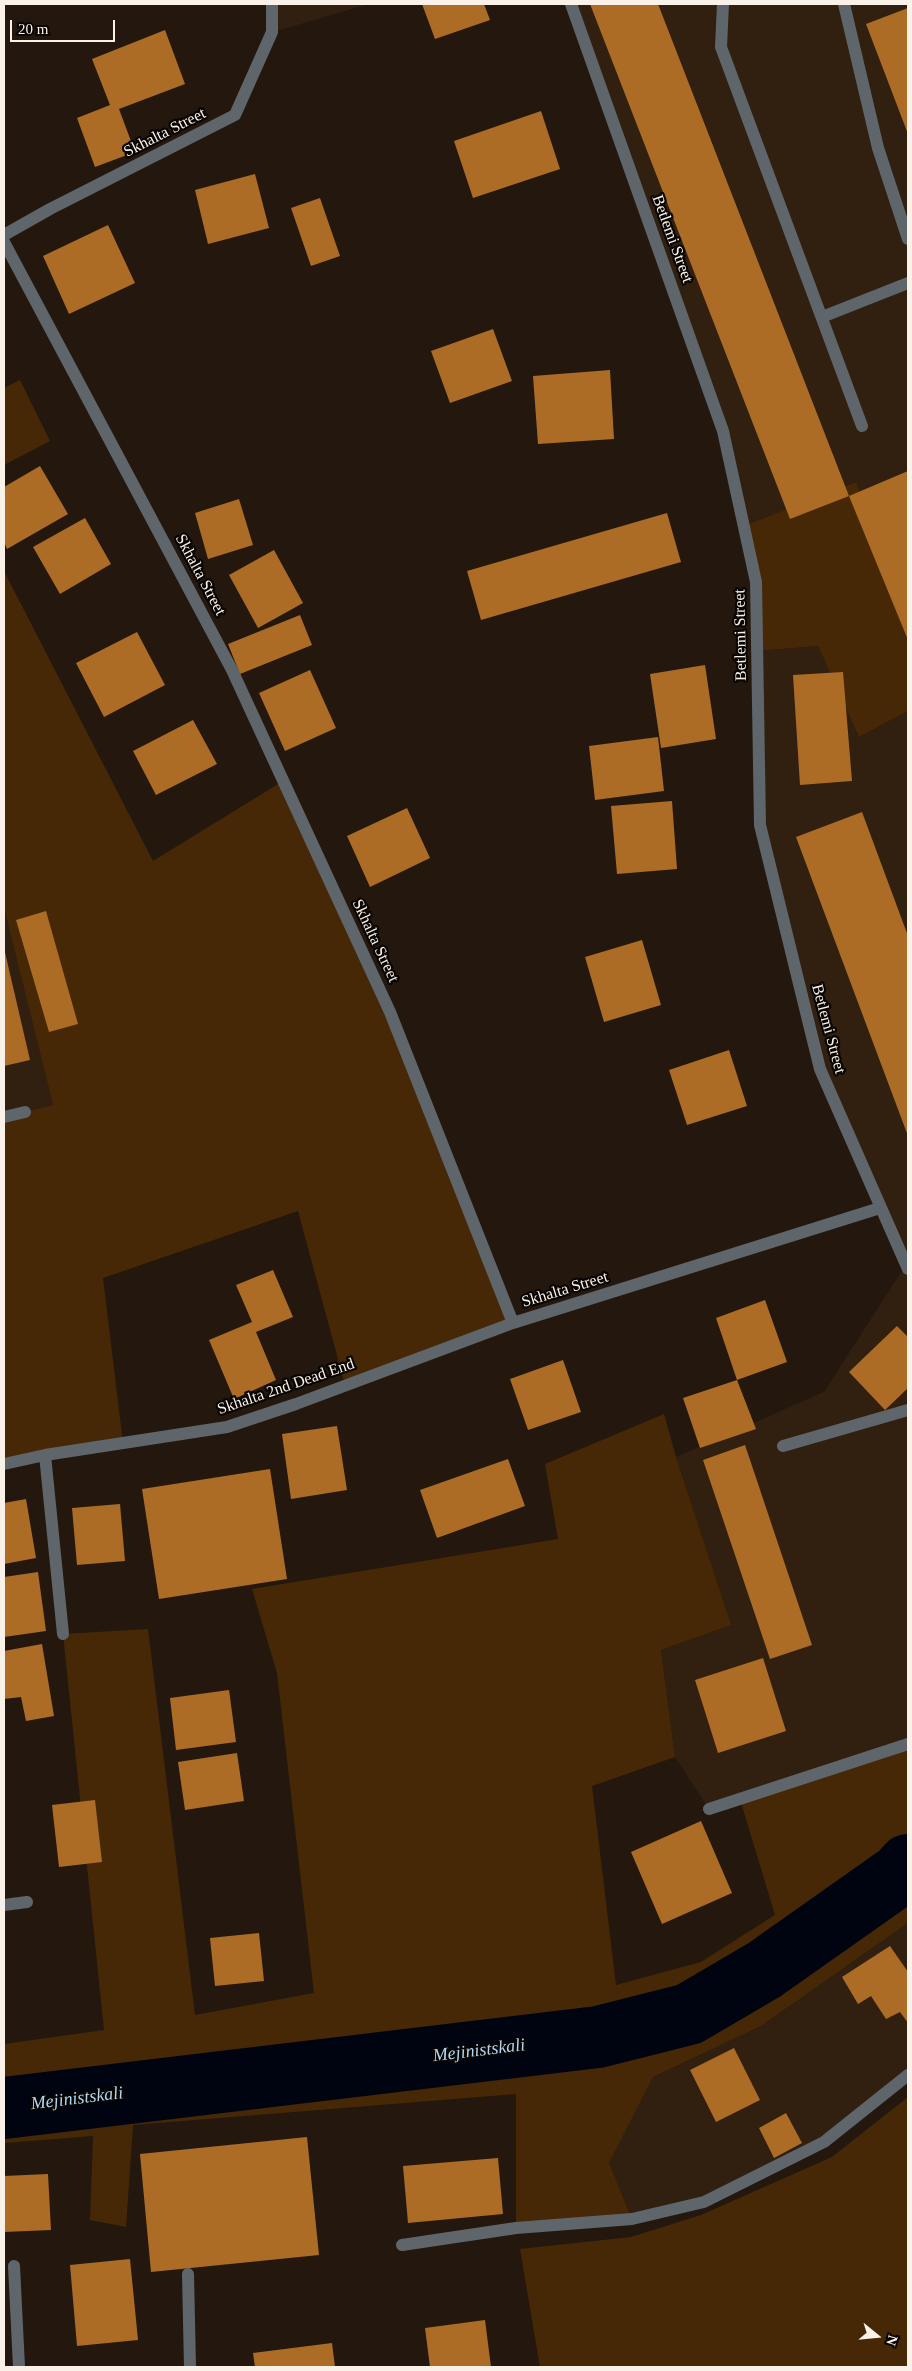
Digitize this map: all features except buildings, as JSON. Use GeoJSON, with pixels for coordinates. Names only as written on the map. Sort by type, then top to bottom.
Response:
{"type":"FeatureCollection","features":[{"type":"Feature","properties":{"kind":"street","name":"Skhalta Street"},"geometry":{"type":"LineString","coordinates":[[4,235],[50,209],[235,115],[272,32],[272,4]]}},
{"type":"Feature","properties":{"kind":"street","name":"Betlemi Street"},"geometry":{"type":"LineString","coordinates":[[571,4],[723,431],[756,582],[760,825],[820,1069],[908,1270]]}},
{"type":"Feature","properties":{"kind":"street"},"geometry":{"type":"LineString","coordinates":[[723,4],[721,47],[862,426]]}},
{"type":"Feature","properties":{"kind":"street"},"geometry":{"type":"LineString","coordinates":[[844,4],[878,148],[908,239]]}},
{"type":"Feature","properties":{"kind":"street","name":"Skhalta Street"},"geometry":{"type":"LineString","coordinates":[[4,242],[232,670],[390,1012],[512,1323],[880,1208]]}},
{"type":"Feature","properties":{"kind":"street"},"geometry":{"type":"LineString","coordinates":[[822,318],[908,283]]}},
{"type":"Feature","properties":{"kind":"street"},"geometry":{"type":"LineString","coordinates":[[4,1117],[25,1112]]}},
{"type":"Feature","properties":{"kind":"street","name":"Skhalta 2nd Dead End"},"geometry":{"type":"LineString","coordinates":[[4,1464],[45,1455],[226,1427],[512,1323]]}},
{"type":"Feature","properties":{"kind":"street"},"geometry":{"type":"LineString","coordinates":[[783,1446],[908,1410]]}},
{"type":"Feature","properties":{"kind":"street"},"geometry":{"type":"LineString","coordinates":[[45,1455],[63,1634]]}},
{"type":"Feature","properties":{"kind":"street"},"geometry":{"type":"LineString","coordinates":[[709,1809],[908,1744]]}},
{"type":"Feature","properties":{"kind":"street"},"geometry":{"type":"LineString","coordinates":[[4,1905],[27,1902]]}},
{"type":"Feature","properties":{"kind":"street"},"geometry":{"type":"LineString","coordinates":[[402,2245],[516,2228],[632,2220],[704,2202],[824,2142],[908,2075]]}},
{"type":"Feature","properties":{"kind":"street"},"geometry":{"type":"LineString","coordinates":[[14,2266],[19,2367]]}},
{"type":"Feature","properties":{"kind":"street"},"geometry":{"type":"LineString","coordinates":[[188,2274],[190,2367]]}},
{"type":"Feature","properties":{"kind":"shaded area"},"geometry":{"type":"Polygon","coordinates":[[[273,4],[369,4],[273,32],[273,4]]]}},
{"type":"Feature","properties":{"kind":"shaded area"},"geometry":{"type":"Polygon","coordinates":[[[571,4],[908,4],[908,618],[856,482],[744,526],[723,431],[571,4]]]}},
{"type":"Feature","properties":{"kind":"shaded area"},"geometry":{"type":"Polygon","coordinates":[[[20,380],[50,441],[4,465],[4,388],[20,380]]]}},
{"type":"Feature","properties":{"kind":"shaded area"},"geometry":{"type":"Polygon","coordinates":[[[856,482],[908,618],[908,711],[859,737],[818,646],[757,651],[744,526],[856,482]]]}},
{"type":"Feature","properties":{"kind":"shaded area"},"geometry":{"type":"Polygon","coordinates":[[[4,571],[153,861],[283,781],[335,893],[513,1323],[345,1385],[298,1211],[103,1278],[123,1443],[4,1464],[4,1117],[53,1105],[4,908],[4,571]]]}},
{"type":"Feature","properties":{"kind":"shaded area"},"geometry":{"type":"Polygon","coordinates":[[[818,646],[859,737],[908,711],[908,1744],[709,1809],[675,1757],[661,1650],[730,1625],[676,1457],[824,1392],[905,1266],[820,1069],[760,825],[757,651],[818,646]]]}},
{"type":"Feature","properties":{"kind":"shaded area"},"geometry":{"type":"Polygon","coordinates":[[[4,908],[53,1105],[4,1117],[4,908]]]}},
{"type":"Feature","properties":{"kind":"shaded area"},"geometry":{"type":"Polygon","coordinates":[[[664,1414],[676,1457],[731,1625],[661,1650],[675,1757],[592,1786],[616,1985],[701,1962],[775,1915],[740,1799],[908,1744],[908,1923],[761,2026],[653,2077],[609,2163],[632,2219],[516,2228],[516,2094],[133,2125],[126,2227],[90,2220],[93,2136],[4,2143],[4,2044],[104,2030],[63,1634],[148,1629],[195,2015],[314,1993],[277,1673],[252,1589],[558,1539],[545,1464],[664,1414]]]}},
{"type":"Feature","properties":{"kind":"shaded area"},"geometry":{"type":"Polygon","coordinates":[[[908,1923],[908,2075],[824,2142],[704,2202],[632,2219],[609,2163],[653,2077],[761,2026],[908,1923]]]}},
{"type":"Feature","properties":{"kind":"shaded area"},"geometry":{"type":"Polygon","coordinates":[[[908,2097],[908,2367],[540,2367],[520,2249],[631,2237],[701,2215],[832,2157],[908,2097]]]}},
{"type":"Feature","properties":{"kind":"waterway","name":"Mejinistskali"},"geometry":{"type":"LineString","coordinates":[[4,2108],[598,2037],[689,2014],[764,1970],[900,1874],[908,1865]]}}]}
